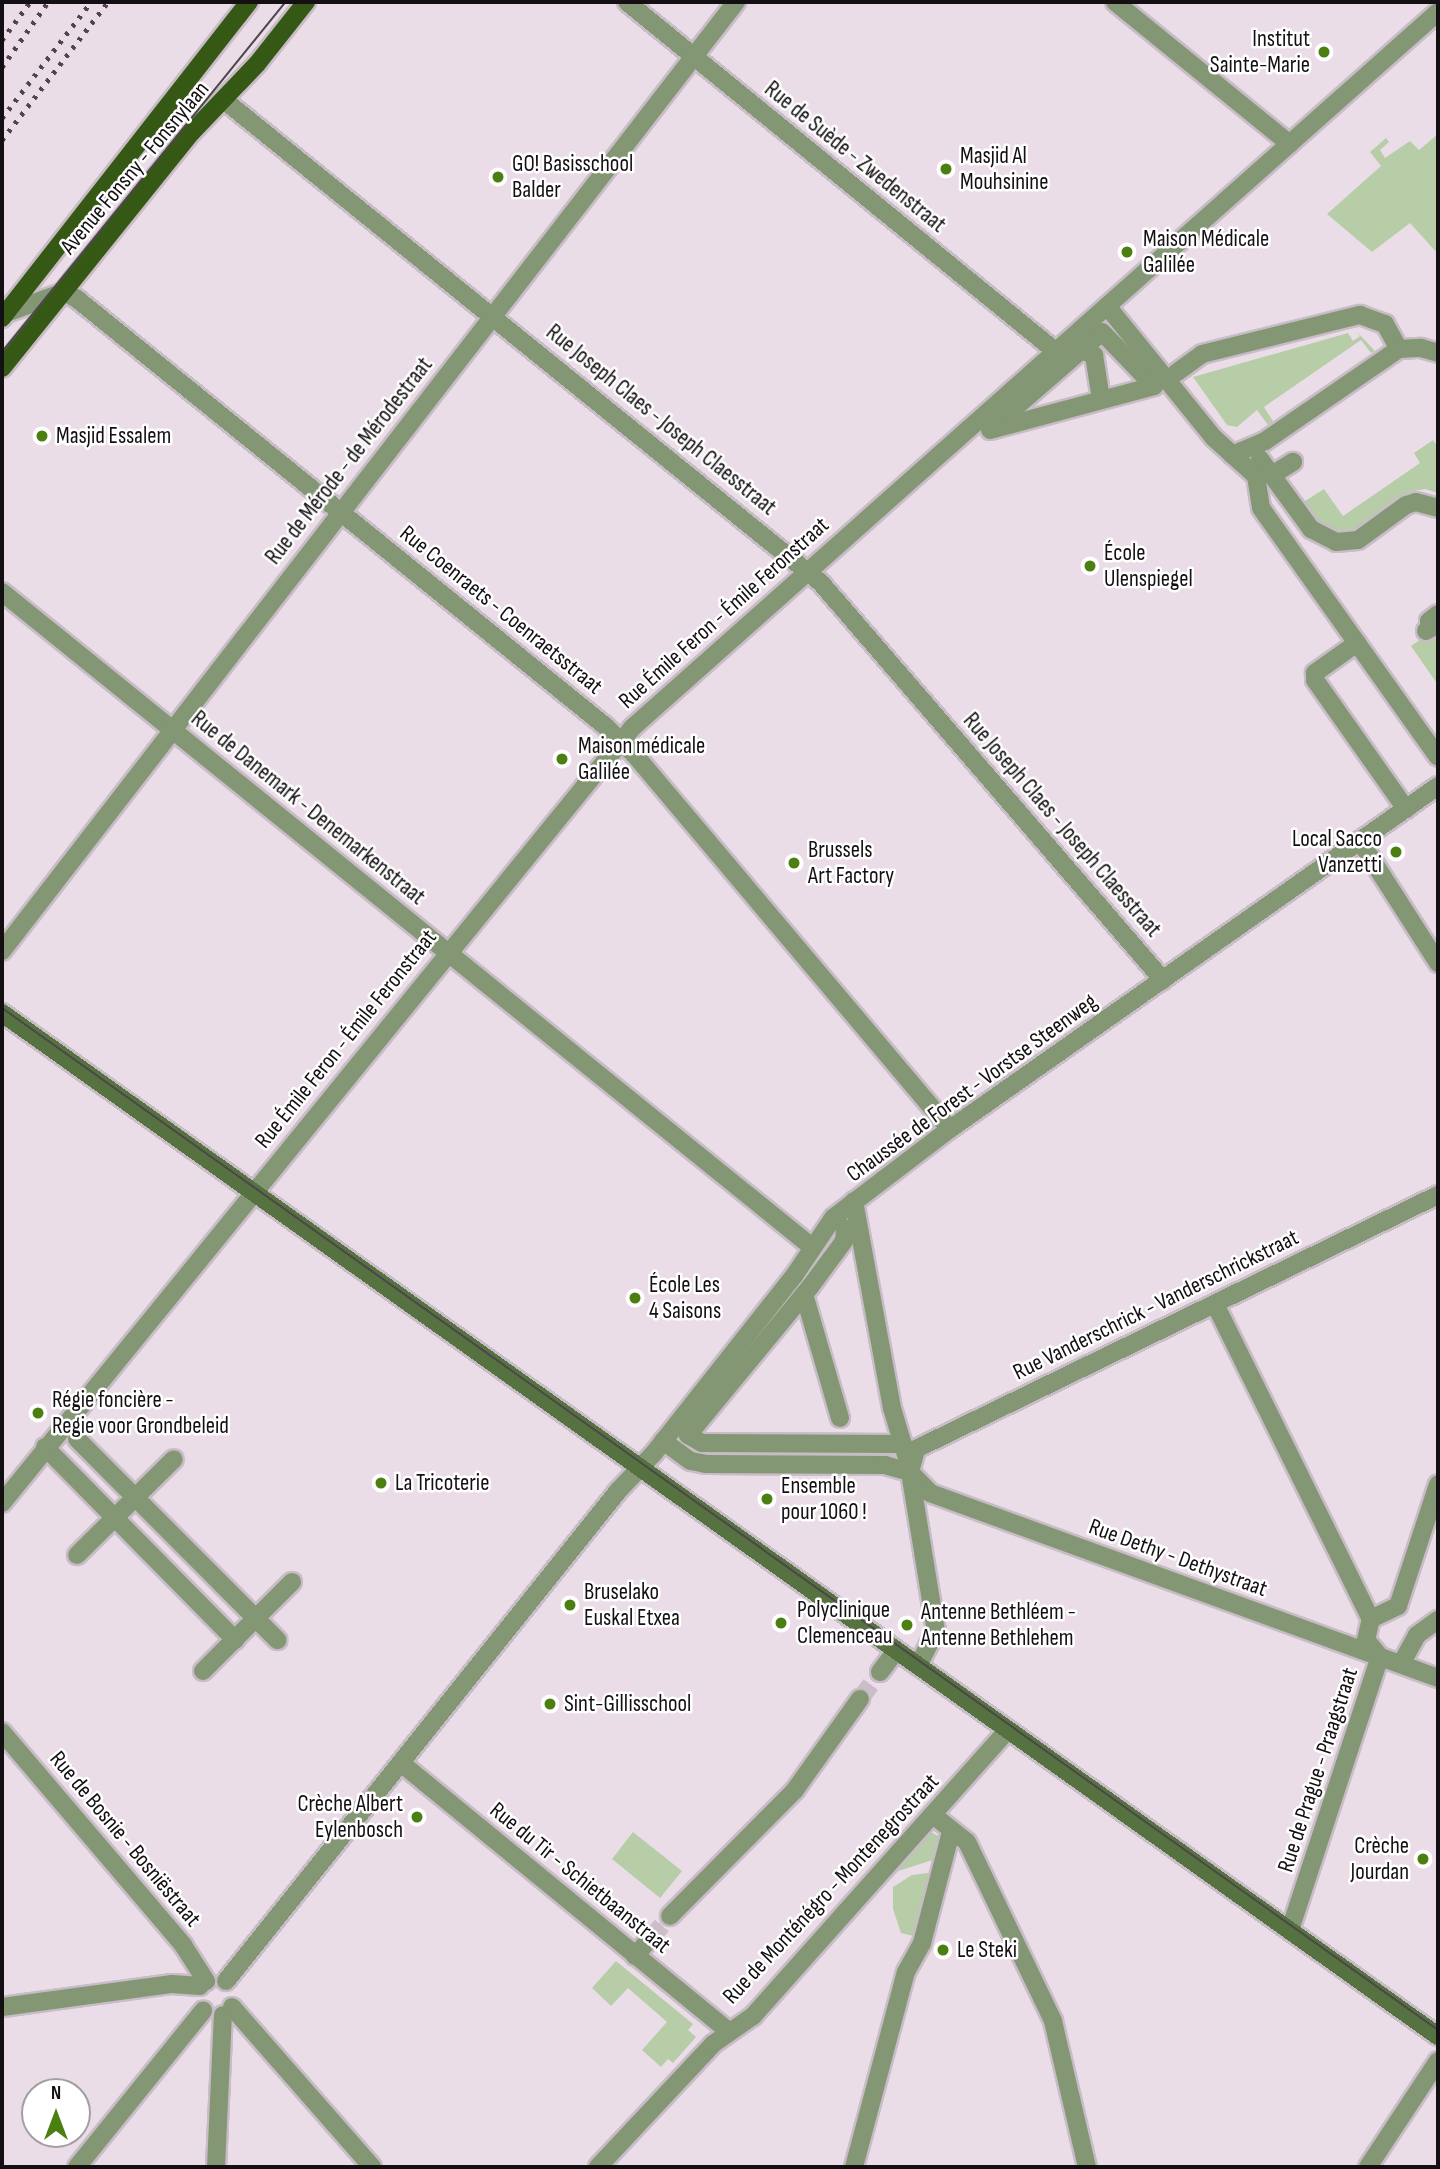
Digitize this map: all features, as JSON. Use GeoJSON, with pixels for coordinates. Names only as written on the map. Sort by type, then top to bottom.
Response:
{"type":"FeatureCollection","features":[{"type":"Feature","properties":{"kind":"main road","name":"Avenue Fonsny - Fonsnylaan"},"geometry":{"type":"LineString","coordinates":[[4,316],[249,2]]}},
{"type":"Feature","properties":{"kind":"main road","name":"Avenue Fonsny - Fonsnylaan"},"geometry":{"type":"LineString","coordinates":[[2,368],[192,132],[224,100],[306,2]]}},
{"type":"Feature","properties":{"kind":"main road"},"geometry":{"type":"LineString","coordinates":[[2,1013],[1438,2036]]}},
{"type":"Feature","properties":{"kind":"street","name":"Rue de Suède - Zwedenstraat"},"geometry":{"type":"LineString","coordinates":[[627,2],[1054,350]]}},
{"type":"Feature","properties":{"kind":"street","name":"Rue de Mérode - de Mérodestraat"},"geometry":{"type":"LineString","coordinates":[[2,951],[736,2]]}},
{"type":"Feature","properties":{"kind":"street"},"geometry":{"type":"LineString","coordinates":[[1115,2],[1290,144]]}},
{"type":"Feature","properties":{"kind":"street","name":"Rue Émile Feron - Émile Feronstraat"},"geometry":{"type":"LineString","coordinates":[[2,1503],[620,740],[1054,350],[1438,12]]}},
{"type":"Feature","properties":{"kind":"street","name":"Rue Joseph Claes - Joseph Claesstraat"},"geometry":{"type":"LineString","coordinates":[[224,100],[807,570],[1163,980]]}},
{"type":"Feature","properties":{"kind":"street"},"geometry":{"type":"LineString","coordinates":[[4,316],[64,292]]}},
{"type":"Feature","properties":{"kind":"street","name":"Rue Coenraets - Coenraetsstraat"},"geometry":{"type":"LineString","coordinates":[[64,292],[341,512],[620,740],[950,1129]]}},
{"type":"Feature","properties":{"kind":"street"},"geometry":{"type":"LineString","coordinates":[[1107,306],[1232,455],[1256,476],[1261,508],[1438,757]]}},
{"type":"Feature","properties":{"kind":"street"},"geometry":{"type":"LineString","coordinates":[[1176,373],[1202,354],[1360,315],[1385,324],[1399,349]]}},
{"type":"Feature","properties":{"kind":"street"},"geometry":{"type":"LineString","coordinates":[[1102,332],[1154,386],[991,429],[1082,351],[1102,332]]}},
{"type":"Feature","properties":{"kind":"street"},"geometry":{"type":"LineString","coordinates":[[1232,455],[1265,441],[1399,349],[1421,348],[1438,353]]}},
{"type":"Feature","properties":{"kind":"street"},"geometry":{"type":"LineString","coordinates":[[1082,351],[1101,399]]}},
{"type":"Feature","properties":{"kind":"street"},"geometry":{"type":"LineString","coordinates":[[1260,458],[1296,500],[1311,529],[1324,538],[1349,543],[1373,532],[1406,505],[1416,502],[1438,508]]}},
{"type":"Feature","properties":{"kind":"street"},"geometry":{"type":"LineString","coordinates":[[1272,475],[1293,463]]}},
{"type":"Feature","properties":{"kind":"street","name":"Rue de Danemark - Denemarkenstraat"},"geometry":{"type":"LineString","coordinates":[[2,592],[812,1248]]}},
{"type":"Feature","properties":{"kind":"street"},"geometry":{"type":"LineString","coordinates":[[1426,631],[1433,627],[1429,621],[1438,614]]}},
{"type":"Feature","properties":{"kind":"street"},"geometry":{"type":"LineString","coordinates":[[1357,643],[1314,673],[1314,680],[1406,809]]}},
{"type":"Feature","properties":{"kind":"street","name":"Chaussée de Forest - Vorstse Steenweg"},"geometry":{"type":"LineString","coordinates":[[918,1666],[936,1631],[910,1472],[854,1201],[950,1129],[1438,786]]}},
{"type":"Feature","properties":{"kind":"street"},"geometry":{"type":"LineString","coordinates":[[1360,841],[1438,963]]}},
{"type":"Feature","properties":{"kind":"street","name":"Rue Vanderschrick - Vanderschrickstraat"},"geometry":{"type":"LineString","coordinates":[[910,1472],[916,1449],[1438,1195]]}},
{"type":"Feature","properties":{"kind":"street"},"geometry":{"type":"LineString","coordinates":[[2,2007],[172,1984],[226,1981],[663,1441],[794,1276],[833,1217],[854,1201]]}},
{"type":"Feature","properties":{"kind":"street"},"geometry":{"type":"LineString","coordinates":[[845,1228],[844,1241],[688,1435],[690,1443],[845,1431],[903,1444]]}},
{"type":"Feature","properties":{"kind":"street"},"geometry":{"type":"LineString","coordinates":[[806,1288],[845,1431]]}},
{"type":"Feature","properties":{"kind":"street"},"geometry":{"type":"LineString","coordinates":[[1215,1304],[1371,1619],[1398,1606],[1438,1484]]}},
{"type":"Feature","properties":{"kind":"street"},"geometry":{"type":"LineString","coordinates":[[77,1439],[277,1640]]}},
{"type":"Feature","properties":{"kind":"street"},"geometry":{"type":"LineString","coordinates":[[663,1441],[691,1461],[706,1464],[885,1465],[910,1472]]}},
{"type":"Feature","properties":{"kind":"street"},"geometry":{"type":"LineString","coordinates":[[46,1447],[235,1640]]}},
{"type":"Feature","properties":{"kind":"street"},"geometry":{"type":"LineString","coordinates":[[77,1555],[174,1459]]}},
{"type":"Feature","properties":{"kind":"street","name":"Rue Dethy - Dethystraat"},"geometry":{"type":"LineString","coordinates":[[910,1472],[930,1493],[1438,1678]]}},
{"type":"Feature","properties":{"kind":"street"},"geometry":{"type":"LineString","coordinates":[[202,1671],[292,1582]]}},
{"type":"Feature","properties":{"kind":"street","name":"Rue de Prague - Praagstraat"},"geometry":{"type":"LineString","coordinates":[[1290,1930],[1380,1657],[1366,1640],[1371,1619]]}},
{"type":"Feature","properties":{"kind":"street"},"geometry":{"type":"LineString","coordinates":[[1401,1664],[1417,1635],[1438,1620]]}},
{"type":"Feature","properties":{"kind":"street"},"geometry":{"type":"LineString","coordinates":[[880,1672],[896,1651]]}},
{"type":"Feature","properties":{"kind":"street"},"geometry":{"type":"LineString","coordinates":[[670,1916],[795,1790],[860,1699]]}},
{"type":"Feature","properties":{"kind":"street","name":"Rue de Monténégro - Montenegrostraat"},"geometry":{"type":"LineString","coordinates":[[598,2167],[728,2031],[753,2016],[1008,1730]]}},
{"type":"Feature","properties":{"kind":"street","name":"Rue de Bosnie - Bosniëstraat"},"geometry":{"type":"LineString","coordinates":[[2,1732],[183,1945],[203,1983]]}},
{"type":"Feature","properties":{"kind":"street","name":"Rue du Tir - Schietbaanstraat"},"geometry":{"type":"LineString","coordinates":[[401,1763],[728,2031]]}},
{"type":"Feature","properties":{"kind":"street"},"geometry":{"type":"LineString","coordinates":[[933,1815],[951,1832],[967,1842],[1053,2021],[1087,2167]]}},
{"type":"Feature","properties":{"kind":"street"},"geometry":{"type":"LineString","coordinates":[[854,2167],[906,1972],[922,1943],[951,1832]]}},
{"type":"Feature","properties":{"kind":"street"},"geometry":{"type":"LineString","coordinates":[[635,1956],[650,1939]]}},
{"type":"Feature","properties":{"kind":"street"},"geometry":{"type":"LineString","coordinates":[[216,2167],[227,2011],[234,1993],[226,1981]]}},
{"type":"Feature","properties":{"kind":"street"},"geometry":{"type":"LineString","coordinates":[[203,1983],[197,1998],[203,2011]]}},
{"type":"Feature","properties":{"kind":"street"},"geometry":{"type":"LineString","coordinates":[[203,2011],[227,2011],[372,2167]]}},
{"type":"Feature","properties":{"kind":"street"},"geometry":{"type":"LineString","coordinates":[[77,2167],[203,2011]]}},
{"type":"Feature","properties":{"kind":"street"},"geometry":{"type":"LineString","coordinates":[[1368,2167],[1438,2061]]}},
{"type":"Feature","properties":{"kind":"green space"},"geometry":{"type":"Polygon","coordinates":[[[1438,134],[1438,254],[1410,223],[1372,252],[1327,214],[1381,166],[1370,152],[1386,138],[1389,142],[1380,150],[1385,158],[1410,141],[1419,150],[1438,134]]]}},
{"type":"Feature","properties":{"kind":"green space"},"geometry":{"type":"Polygon","coordinates":[[[1356,331],[1375,351],[1371,353],[1361,340],[1264,407],[1273,421],[1268,425],[1257,410],[1237,427],[1227,425],[1193,377],[1348,333],[1353,341],[1360,336],[1356,331]]]}},
{"type":"Feature","properties":{"kind":"green space"},"geometry":{"type":"Polygon","coordinates":[[[1433,440],[1438,447],[1438,493],[1425,489],[1409,492],[1389,513],[1349,540],[1319,529],[1302,503],[1324,489],[1343,516],[1420,463],[1414,453],[1433,440]]]}},
{"type":"Feature","properties":{"kind":"green space"},"geometry":{"type":"Polygon","coordinates":[[[1438,627],[1438,685],[1411,646],[1438,627]]]}},
{"type":"Feature","properties":{"kind":"green space"},"geometry":{"type":"Polygon","coordinates":[[[928,1831],[943,1838],[939,1858],[898,1871],[878,1889],[928,1831]]]}},
{"type":"Feature","properties":{"kind":"green space"},"geometry":{"type":"Polygon","coordinates":[[[633,1832],[682,1871],[660,1898],[612,1859],[633,1832]]]}},
{"type":"Feature","properties":{"kind":"green space"},"geometry":{"type":"Polygon","coordinates":[[[912,1875],[935,1875],[917,1937],[901,1933],[893,1909],[893,1887],[912,1875]]]}},
{"type":"Feature","properties":{"kind":"green space"},"geometry":{"type":"Polygon","coordinates":[[[616,1961],[693,2024],[688,2030],[696,2037],[673,2063],[668,2059],[661,2067],[642,2050],[667,2022],[628,1988],[611,2006],[592,1988],[616,1961]]]}},
{"type":"Feature","properties":{"kind":"tunnel"},"geometry":{"type":"LineString","coordinates":[[860,1699],[880,1672]]}},
{"type":"Feature","properties":{"kind":"tunnel"},"geometry":{"type":"LineString","coordinates":[[650,1939],[670,1916]]}},
{"type":"Feature","properties":{"kind":"tram line"},"geometry":{"type":"LineString","coordinates":[[2,352],[285,2]]}},
{"type":"Feature","properties":{"kind":"tram line"},"geometry":{"type":"LineString","coordinates":[[2,1008],[1438,2030]]}},
{"type":"Feature","properties":{"kind":"railway"},"geometry":{"type":"LineString","coordinates":[[2,40],[30,2]]}},
{"type":"Feature","properties":{"kind":"railway"},"geometry":{"type":"LineString","coordinates":[[2,67],[48,2]]}},
{"type":"Feature","properties":{"kind":"railway"},"geometry":{"type":"LineString","coordinates":[[2,118],[91,2]]}},
{"type":"Feature","properties":{"kind":"railway"},"geometry":{"type":"LineString","coordinates":[[2,140],[108,2]]}},
{"type":"Feature","properties":{"kind":"place","name":"Institut Sainte-Marie"},"geometry":{"type":"Point","coordinates":[1324,52]}},
{"type":"Feature","properties":{"kind":"place","name":"Masjid Al Mouhsinine"},"geometry":{"type":"Point","coordinates":[946,169]}},
{"type":"Feature","properties":{"kind":"place","name":"GO! Basisschool Balder"},"geometry":{"type":"Point","coordinates":[498,177]}},
{"type":"Feature","properties":{"kind":"place","name":"Maison Médicale Galilée"},"geometry":{"type":"Point","coordinates":[1127,252]}},
{"type":"Feature","properties":{"kind":"place","name":"Masjid Essalem"},"geometry":{"type":"Point","coordinates":[42,436]}},
{"type":"Feature","properties":{"kind":"place","name":"École Ulenspiegel"},"geometry":{"type":"Point","coordinates":[1090,566]}},
{"type":"Feature","properties":{"kind":"place","name":"Maison médicale Galilée"},"geometry":{"type":"Point","coordinates":[562,759]}},
{"type":"Feature","properties":{"kind":"place","name":"Local Sacco Vanzetti"},"geometry":{"type":"Point","coordinates":[1396,852]}},
{"type":"Feature","properties":{"kind":"place","name":"Brussels Art Factory"},"geometry":{"type":"Point","coordinates":[794,863]}},
{"type":"Feature","properties":{"kind":"place","name":"École Les 4 Saisons"},"geometry":{"type":"Point","coordinates":[635,1298]}},
{"type":"Feature","properties":{"kind":"place","name":"Régie foncière - Regie voor Grondbeleid"},"geometry":{"type":"Point","coordinates":[38,1413]}},
{"type":"Feature","properties":{"kind":"place","name":"La Tricoterie"},"geometry":{"type":"Point","coordinates":[381,1483]}},
{"type":"Feature","properties":{"kind":"place","name":"Ensemble pour 1060 !"},"geometry":{"type":"Point","coordinates":[767,1499]}},
{"type":"Feature","properties":{"kind":"place","name":"Bruselako Euskal Etxea"},"geometry":{"type":"Point","coordinates":[570,1605]}},
{"type":"Feature","properties":{"kind":"place","name":"Polyclinique Clemenceau"},"geometry":{"type":"Point","coordinates":[781,1623]}},
{"type":"Feature","properties":{"kind":"place","name":"Antenne Bethléem - Antenne Bethlehem"},"geometry":{"type":"Point","coordinates":[907,1625]}},
{"type":"Feature","properties":{"kind":"place","name":"Sint-Gillisschool"},"geometry":{"type":"Point","coordinates":[550,1704]}},
{"type":"Feature","properties":{"kind":"place","name":"Crèche Albert Eylenbosch"},"geometry":{"type":"Point","coordinates":[417,1817]}},
{"type":"Feature","properties":{"kind":"place","name":"Crèche Jourdan"},"geometry":{"type":"Point","coordinates":[1423,1859]}},
{"type":"Feature","properties":{"kind":"place","name":"Le Steki"},"geometry":{"type":"Point","coordinates":[943,1950]}}]}
